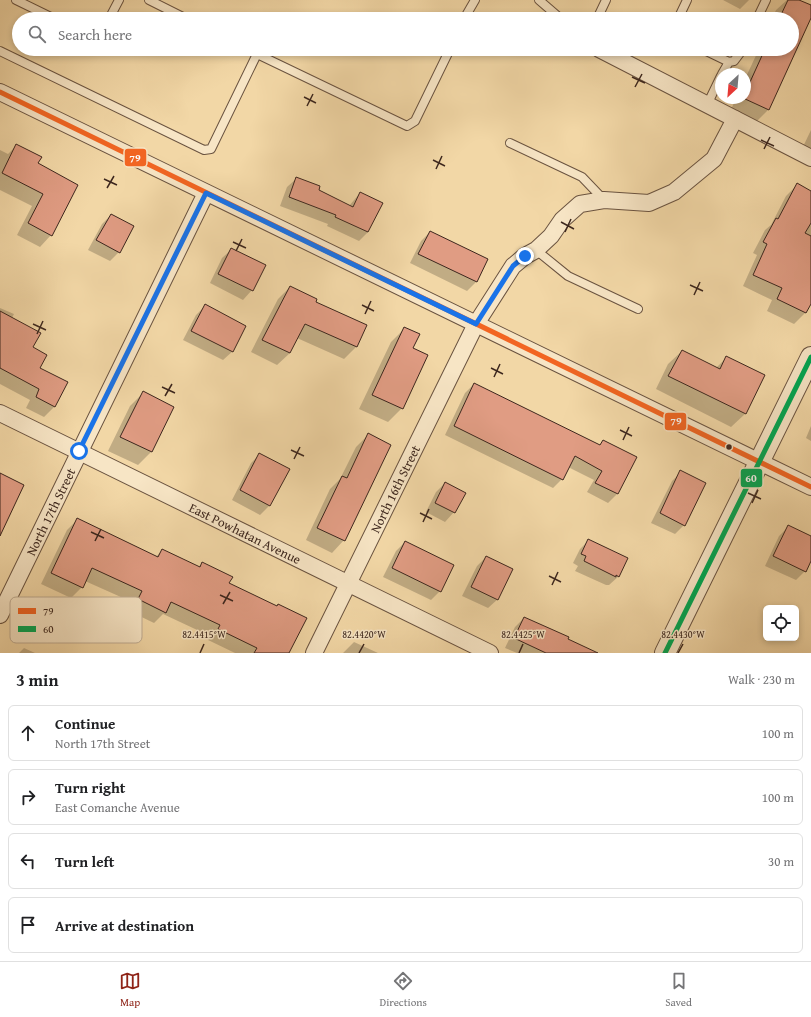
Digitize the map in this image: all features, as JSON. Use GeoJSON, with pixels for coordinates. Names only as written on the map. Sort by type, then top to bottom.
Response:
{"type":"FeatureCollection","features":[{"type":"Feature","properties":{"kind":"street"},"geometry":{"type":"LineString","coordinates":[[612,56],[811,158]]}},
{"type":"Feature","properties":{"kind":"street"},"geometry":{"type":"LineString","coordinates":[[0,92],[811,487]]}},
{"type":"Feature","properties":{"kind":"street","name":"North 16th Street"},"geometry":{"type":"LineString","coordinates":[[314,653],[476,324],[513,266],[525,256],[536,250],[551,236],[562,220],[580,204],[604,200],[649,203],[674,192],[714,159],[735,119]]}},
{"type":"Feature","properties":{"kind":"street","name":"North 17th Street"},"geometry":{"type":"LineString","coordinates":[[0,614],[206,193]]}},
{"type":"Feature","properties":{"kind":"street"},"geometry":{"type":"LineString","coordinates":[[665,653],[811,357]]}},
{"type":"Feature","properties":{"kind":"street","name":"East Powhatan Avenue"},"geometry":{"type":"LineString","coordinates":[[0,413],[490,653]]}},
{"type":"Feature","properties":{"kind":"lane"},"geometry":{"type":"LineString","coordinates":[[16,0],[40,12]]}},
{"type":"Feature","properties":{"kind":"lane"},"geometry":{"type":"LineString","coordinates":[[113,12],[119,0]]}},
{"type":"Feature","properties":{"kind":"lane"},"geometry":{"type":"LineString","coordinates":[[149,0],[173,12]]}},
{"type":"Feature","properties":{"kind":"lane"},"geometry":{"type":"LineString","coordinates":[[468,12],[475,0]]}},
{"type":"Feature","properties":{"kind":"lane"},"geometry":{"type":"LineString","coordinates":[[539,0],[553,12]]}},
{"type":"Feature","properties":{"kind":"lane"},"geometry":{"type":"LineString","coordinates":[[600,12],[606,0]]}},
{"type":"Feature","properties":{"kind":"lane"},"geometry":{"type":"LineString","coordinates":[[681,12],[687,0]]}},
{"type":"Feature","properties":{"kind":"lane"},"geometry":{"type":"LineString","coordinates":[[760,12],[766,0]]}},
{"type":"Feature","properties":{"kind":"lane"},"geometry":{"type":"LineString","coordinates":[[0,51],[204,150],[211,149],[256,56]]}},
{"type":"Feature","properties":{"kind":"lane"},"geometry":{"type":"LineString","coordinates":[[261,56],[407,126],[415,121],[447,56]]}},
{"type":"Feature","properties":{"kind":"lane"},"geometry":{"type":"LineString","coordinates":[[717,56],[729,62],[734,61],[738,56]]}},
{"type":"Feature","properties":{"kind":"lane"},"geometry":{"type":"LineString","coordinates":[[726,68],[729,62]]}},
{"type":"Feature","properties":{"kind":"lane"},"geometry":{"type":"LineString","coordinates":[[707,105],[715,89]]}},
{"type":"Feature","properties":{"kind":"lane"},"geometry":{"type":"LineString","coordinates":[[510,143],[582,177],[604,200]]}},
{"type":"Feature","properties":{"kind":"lane"},"geometry":{"type":"LineString","coordinates":[[536,250],[568,276],[638,309]]}},
{"type":"Feature","properties":{"kind":"building"},"geometry":{"type":"Polygon","coordinates":[[[788,0],[799,0],[811,5],[811,18],[799,44],[799,12],[782,12],[788,0]]]}},
{"type":"Feature","properties":{"kind":"building"},"geometry":{"type":"Polygon","coordinates":[[[762,56],[794,56],[769,110],[751,102],[751,80],[762,56]]]}},
{"type":"Feature","properties":{"kind":"building"},"geometry":{"type":"Polygon","coordinates":[[[16,144],[42,157],[38,163],[78,185],[52,236],[28,223],[43,194],[2,173],[16,144]]]}},
{"type":"Feature","properties":{"kind":"building"},"geometry":{"type":"Polygon","coordinates":[[[296,177],[320,186],[319,190],[353,207],[360,192],[383,203],[368,232],[335,217],[336,215],[289,197],[296,177]]]}},
{"type":"Feature","properties":{"kind":"building"},"geometry":{"type":"Polygon","coordinates":[[[797,183],[811,191],[811,223],[805,233],[811,236],[811,304],[806,313],[777,299],[782,288],[753,275],[767,244],[763,242],[776,218],[778,219],[797,183]]]}},
{"type":"Feature","properties":{"kind":"building"},"geometry":{"type":"Polygon","coordinates":[[[111,214],[134,226],[120,253],[96,240],[111,214]]]}},
{"type":"Feature","properties":{"kind":"building"},"geometry":{"type":"Polygon","coordinates":[[[430,231],[488,259],[477,282],[418,254],[430,231]]]}},
{"type":"Feature","properties":{"kind":"building"},"geometry":{"type":"Polygon","coordinates":[[[231,248],[266,265],[253,291],[218,274],[231,248]]]}},
{"type":"Feature","properties":{"kind":"building"},"geometry":{"type":"Polygon","coordinates":[[[290,286],[317,299],[316,302],[367,325],[357,347],[305,324],[290,353],[262,340],[290,286]]]}},
{"type":"Feature","properties":{"kind":"building"},"geometry":{"type":"Polygon","coordinates":[[[205,304],[246,326],[233,352],[191,331],[205,304]]]}},
{"type":"Feature","properties":{"kind":"building"},"geometry":{"type":"Polygon","coordinates":[[[0,311],[41,333],[33,347],[47,355],[40,368],[68,382],[55,407],[36,397],[39,389],[0,368],[0,311]]]}},
{"type":"Feature","properties":{"kind":"building"},"geometry":{"type":"Polygon","coordinates":[[[404,327],[420,334],[413,348],[428,355],[403,409],[372,395],[404,327]]]}},
{"type":"Feature","properties":{"kind":"building"},"geometry":{"type":"Polygon","coordinates":[[[682,350],[720,369],[726,356],[765,375],[746,414],[668,376],[682,350]]]}},
{"type":"Feature","properties":{"kind":"building"},"geometry":{"type":"Polygon","coordinates":[[[474,383],[600,445],[603,440],[637,457],[618,494],[595,483],[602,471],[575,456],[563,480],[454,426],[474,383]]]}},
{"type":"Feature","properties":{"kind":"building"},"geometry":{"type":"Polygon","coordinates":[[[143,391],[174,407],[152,452],[120,437],[143,391]]]}},
{"type":"Feature","properties":{"kind":"building"},"geometry":{"type":"Polygon","coordinates":[[[368,433],[391,445],[345,541],[317,528],[342,476],[347,478],[368,433]]]}},
{"type":"Feature","properties":{"kind":"building"},"geometry":{"type":"Polygon","coordinates":[[[259,453],[290,469],[270,506],[240,490],[259,453]]]}},
{"type":"Feature","properties":{"kind":"building"},"geometry":{"type":"Polygon","coordinates":[[[680,470],[706,483],[685,526],[660,513],[680,470]]]}},
{"type":"Feature","properties":{"kind":"building"},"geometry":{"type":"Polygon","coordinates":[[[0,473],[24,485],[0,536],[0,473]]]}},
{"type":"Feature","properties":{"kind":"building"},"geometry":{"type":"Polygon","coordinates":[[[445,482],[466,493],[455,513],[435,503],[445,482]]]}},
{"type":"Feature","properties":{"kind":"building"},"geometry":{"type":"Polygon","coordinates":[[[77,518],[158,557],[162,549],[200,567],[202,562],[233,577],[229,583],[277,606],[278,604],[307,618],[289,653],[254,653],[257,648],[218,629],[220,625],[171,602],[166,613],[142,601],[142,597],[139,597],[142,591],[92,568],[83,588],[51,573],[77,518]]]}},
{"type":"Feature","properties":{"kind":"building"},"geometry":{"type":"Polygon","coordinates":[[[788,525],[811,536],[811,561],[806,572],[773,556],[788,525]]]}},
{"type":"Feature","properties":{"kind":"building"},"geometry":{"type":"Polygon","coordinates":[[[588,539],[628,558],[619,577],[616,575],[616,577],[584,561],[586,556],[581,554],[588,539]]]}},
{"type":"Feature","properties":{"kind":"building"},"geometry":{"type":"Polygon","coordinates":[[[405,541],[454,565],[441,592],[392,568],[405,541]]]}},
{"type":"Feature","properties":{"kind":"building"},"geometry":{"type":"Polygon","coordinates":[[[486,556],[513,569],[498,600],[471,587],[486,556]]]}},
{"type":"Feature","properties":{"kind":"building"},"geometry":{"type":"Polygon","coordinates":[[[524,617],[569,637],[568,639],[598,653],[546,653],[514,638],[524,617]]]}},
{"type":"Feature","properties":{"kind":"transit line","name":"79"},"geometry":{"type":"LineString","coordinates":[[0,92],[811,487]]}},
{"type":"Feature","properties":{"kind":"transit line","name":"60"},"geometry":{"type":"LineString","coordinates":[[665,653],[811,357]]}},
{"type":"Feature","properties":{"kind":"route"},"geometry":{"type":"LineString","coordinates":[[79,451],[206,193],[476,324],[513,266],[525,256]]}}]}
